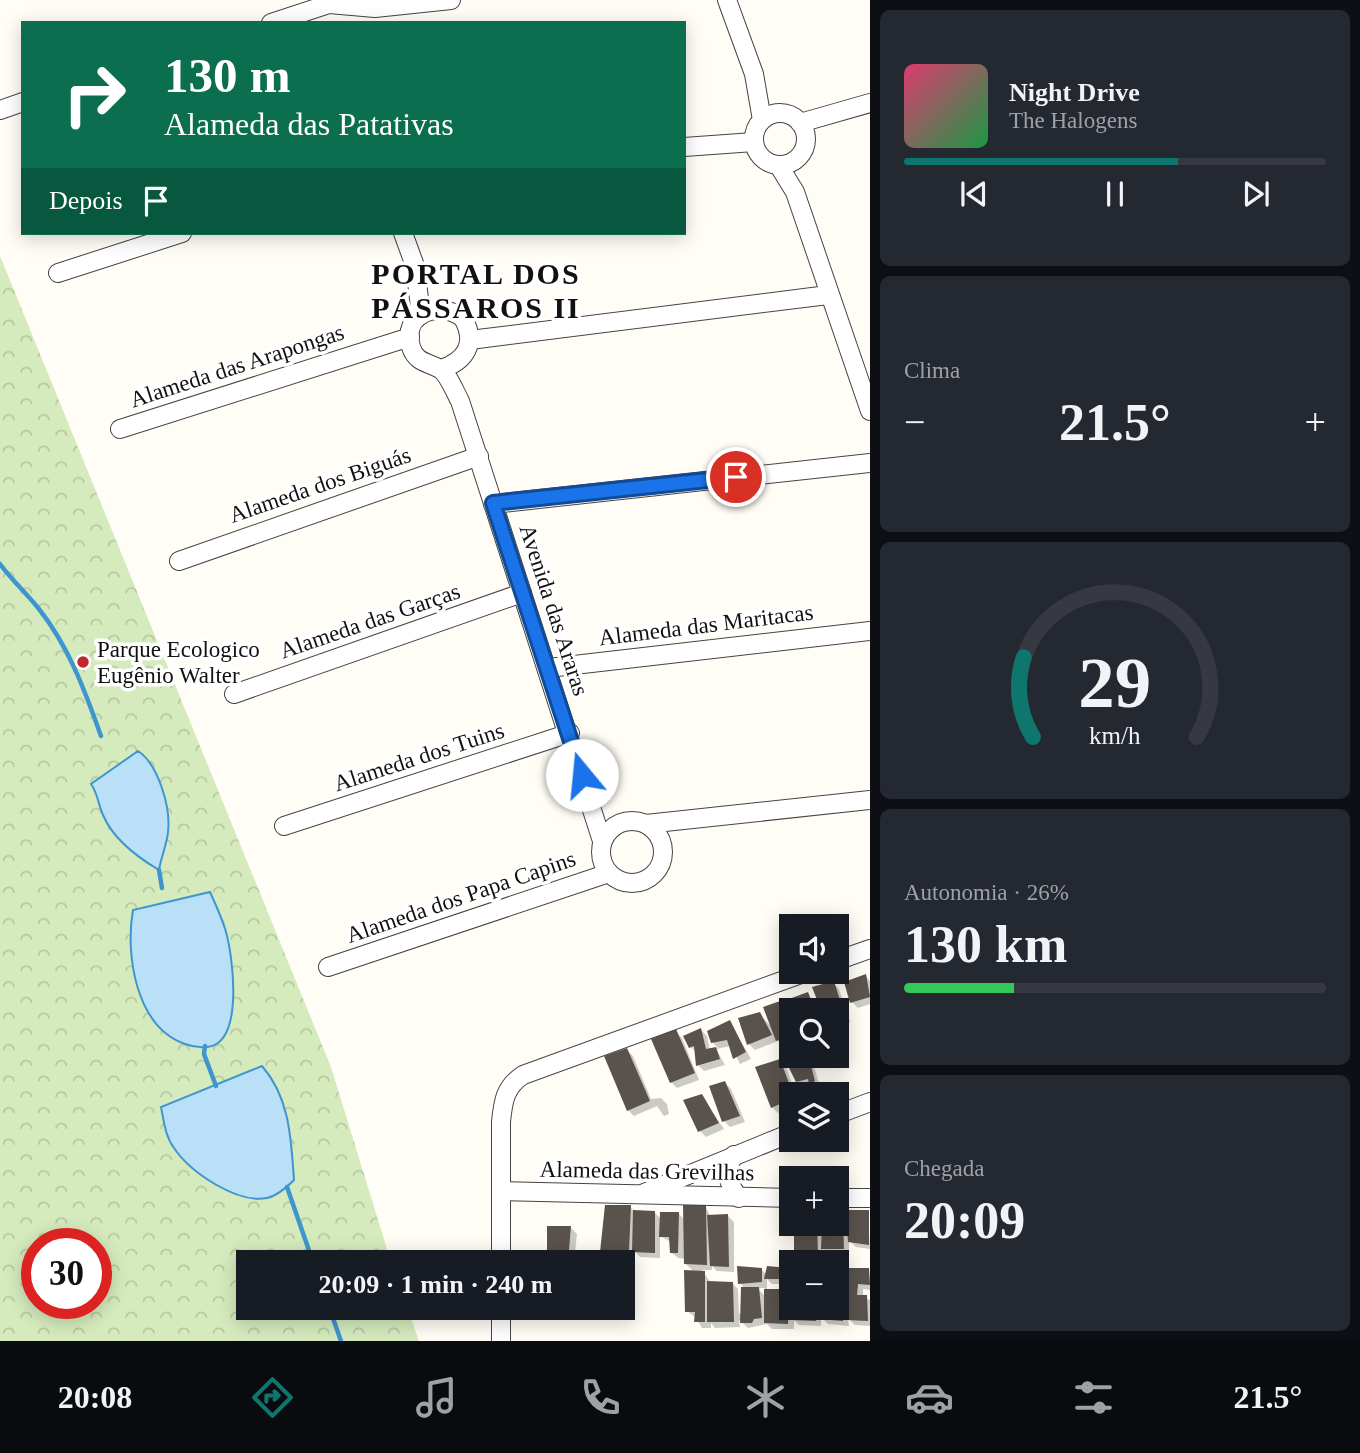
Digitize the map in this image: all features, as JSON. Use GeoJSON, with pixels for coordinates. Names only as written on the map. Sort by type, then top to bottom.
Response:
{"type":"FeatureCollection","features":[{"type":"Feature","properties":{"kind":"street"},"geometry":{"type":"LineString","coordinates":[[276,21],[328,2],[375,8],[450,0]]}},
{"type":"Feature","properties":{"kind":"street"},"geometry":{"type":"LineString","coordinates":[[727,0],[754,74],[762,120],[754,142],[759,156],[786,164]]}},
{"type":"Feature","properties":{"kind":"street"},"geometry":{"type":"LineString","coordinates":[[328,2],[335,21]]}},
{"type":"Feature","properties":{"kind":"street"},"geometry":{"type":"LineString","coordinates":[[754,74],[782,113],[800,122],[807,139],[805,148],[786,164]]}},
{"type":"Feature","properties":{"kind":"street"},"geometry":{"type":"LineString","coordinates":[[0,110],[21,103]]}},
{"type":"Feature","properties":{"kind":"street"},"geometry":{"type":"LineString","coordinates":[[800,122],[870,103]]}},
{"type":"Feature","properties":{"kind":"street"},"geometry":{"type":"LineString","coordinates":[[762,120],[782,113]]}},
{"type":"Feature","properties":{"kind":"street"},"geometry":{"type":"LineString","coordinates":[[686,147],[754,142]]}},
{"type":"Feature","properties":{"kind":"street"},"geometry":{"type":"LineString","coordinates":[[786,164],[828,295],[870,411]]}},
{"type":"Feature","properties":{"kind":"street"},"geometry":{"type":"LineString","coordinates":[[58,274],[176,235]]}},
{"type":"Feature","properties":{"kind":"street"},"geometry":{"type":"LineString","coordinates":[[405,235],[415,266],[421,315],[410,337],[416,356],[424,363],[441,369],[460,401]]}},
{"type":"Feature","properties":{"kind":"street"},"geometry":{"type":"LineString","coordinates":[[415,266],[442,308],[463,318],[470,340],[467,352],[460,361],[441,369]]}},
{"type":"Feature","properties":{"kind":"street"},"geometry":{"type":"LineString","coordinates":[[470,340],[828,295]]}},
{"type":"Feature","properties":{"kind":"street"},"geometry":{"type":"LineString","coordinates":[[421,315],[442,308]]}},
{"type":"Feature","properties":{"kind":"street","name":"Alameda das Arapongas"},"geometry":{"type":"LineString","coordinates":[[120,429],[410,337]]}},
{"type":"Feature","properties":{"kind":"street"},"geometry":{"type":"LineString","coordinates":[[460,361],[460,401]]}},
{"type":"Feature","properties":{"kind":"street","name":"Avenida das Araras"},"geometry":{"type":"LineString","coordinates":[[460,401],[570,733],[602,841]]}},
{"type":"Feature","properties":{"kind":"street","name":"Alameda dos Biguás"},"geometry":{"type":"LineString","coordinates":[[179,561],[478,456]]}},
{"type":"Feature","properties":{"kind":"street"},"geometry":{"type":"LineString","coordinates":[[493,503],[870,463]]}},
{"type":"Feature","properties":{"kind":"street","name":"Alameda das Garças"},"geometry":{"type":"LineString","coordinates":[[234,694],[523,593]]}},
{"type":"Feature","properties":{"kind":"street","name":"Alameda das Maritacas"},"geometry":{"type":"LineString","coordinates":[[548,668],[870,631]]}},
{"type":"Feature","properties":{"kind":"street","name":"Alameda dos Tuins"},"geometry":{"type":"LineString","coordinates":[[284,826],[570,733]]}},
{"type":"Feature","properties":{"kind":"street"},"geometry":{"type":"LineString","coordinates":[[588,795],[622,823],[646,824],[870,800]]}},
{"type":"Feature","properties":{"kind":"street"},"geometry":{"type":"LineString","coordinates":[[622,823],[602,841],[603,862],[609,873],[619,880],[631,883],[653,875],[661,865],[662,842],[646,824]]}},
{"type":"Feature","properties":{"kind":"street","name":"Alameda dos Papa Capins"},"geometry":{"type":"LineString","coordinates":[[328,967],[609,873]]}},
{"type":"Feature","properties":{"kind":"street"},"geometry":{"type":"LineString","coordinates":[[849,956],[870,949]]}},
{"type":"Feature","properties":{"kind":"street"},"geometry":{"type":"LineString","coordinates":[[502,1250],[502,1111],[503,1101],[512,1082],[523,1075],[779,982]]}},
{"type":"Feature","properties":{"kind":"street"},"geometry":{"type":"LineString","coordinates":[[849,1110],[870,1102]]}},
{"type":"Feature","properties":{"kind":"street"},"geometry":{"type":"LineString","coordinates":[[637,1196],[779,1138]]}},
{"type":"Feature","properties":{"kind":"street"},"geometry":{"type":"LineString","coordinates":[[734,1155],[727,1175],[729,1186],[739,1198]]}},
{"type":"Feature","properties":{"kind":"street","name":"Alameda das Grevilhas"},"geometry":{"type":"LineString","coordinates":[[502,1191],[779,1198]]}},
{"type":"Feature","properties":{"kind":"street"},"geometry":{"type":"LineString","coordinates":[[849,1198],[870,1198]]}},
{"type":"Feature","properties":{"kind":"street"},"geometry":{"type":"LineString","coordinates":[[501,1320],[501,1341]]}},
{"type":"Feature","properties":{"kind":"green space","name":"Parque Ecologico Eugênio Walter"},"geometry":{"type":"Polygon","coordinates":[[[0,256],[331,1067],[387,1250],[236,1250],[236,1320],[412,1320],[419,1341],[0,1341],[0,256]]]}},
{"type":"Feature","properties":{"kind":"water"},"geometry":{"type":"Polygon","coordinates":[[[138,751],[152,766],[165,799],[167,837],[159,870],[119,840],[107,824],[91,784],[138,751]]]}},
{"type":"Feature","properties":{"kind":"water"},"geometry":{"type":"Polygon","coordinates":[[[210,892],[229,944],[233,976],[232,1012],[222,1039],[212,1046],[198,1047],[168,1035],[155,1022],[145,1006],[133,968],[131,928],[133,910],[210,892]]]}},
{"type":"Feature","properties":{"kind":"water"},"geometry":{"type":"Polygon","coordinates":[[[262,1066],[284,1105],[290,1134],[294,1180],[274,1195],[255,1199],[215,1184],[191,1167],[171,1143],[161,1107],[262,1066]]]}},
{"type":"Feature","properties":{"kind":"building"},"geometry":{"type":"Polygon","coordinates":[[[866,974],[870,997],[850,1003],[845,984],[849,984],[849,980],[866,974]]]}},
{"type":"Feature","properties":{"kind":"building"},"geometry":{"type":"Polygon","coordinates":[[[835,984],[839,998],[816,998],[812,987],[835,984]]]}},
{"type":"Feature","properties":{"kind":"building"},"geometry":{"type":"Polygon","coordinates":[[[808,992],[810,998],[792,998],[808,992]]]}},
{"type":"Feature","properties":{"kind":"building"},"geometry":{"type":"Polygon","coordinates":[[[779,1001],[779,1040],[776,1041],[763,1007],[779,1001]]]}},
{"type":"Feature","properties":{"kind":"building"},"geometry":{"type":"Polygon","coordinates":[[[760,1012],[772,1035],[747,1045],[738,1018],[760,1012]]]}},
{"type":"Feature","properties":{"kind":"building"},"geometry":{"type":"Polygon","coordinates":[[[730,1020],[746,1052],[733,1059],[727,1040],[711,1043],[707,1031],[730,1020]]]}},
{"type":"Feature","properties":{"kind":"building"},"geometry":{"type":"Polygon","coordinates":[[[701,1028],[706,1049],[716,1047],[720,1059],[696,1066],[694,1046],[689,1048],[683,1036],[701,1028]]]}},
{"type":"Feature","properties":{"kind":"building"},"geometry":{"type":"Polygon","coordinates":[[[676,1029],[695,1073],[670,1083],[651,1039],[676,1029]]]}},
{"type":"Feature","properties":{"kind":"building"},"geometry":{"type":"Polygon","coordinates":[[[627,1048],[650,1101],[627,1111],[604,1056],[627,1048]]]}},
{"type":"Feature","properties":{"kind":"building"},"geometry":{"type":"Polygon","coordinates":[[[779,1059],[779,1068],[783,1068],[789,1082],[779,1082],[779,1104],[771,1108],[755,1067],[779,1059]]]}},
{"type":"Feature","properties":{"kind":"building"},"geometry":{"type":"Polygon","coordinates":[[[789,1068],[812,1068],[815,1081],[809,1082],[808,1079],[796,1082],[789,1068]]]}},
{"type":"Feature","properties":{"kind":"building"},"geometry":{"type":"Polygon","coordinates":[[[725,1081],[740,1116],[722,1122],[709,1086],[725,1081]]]}},
{"type":"Feature","properties":{"kind":"building"},"geometry":{"type":"Polygon","coordinates":[[[702,1094],[719,1123],[698,1132],[683,1100],[702,1094]]]}},
{"type":"Feature","properties":{"kind":"building"},"geometry":{"type":"Polygon","coordinates":[[[706,1204],[707,1265],[684,1264],[683,1205],[706,1204]]]}},
{"type":"Feature","properties":{"kind":"building"},"geometry":{"type":"Polygon","coordinates":[[[605,1205],[631,1205],[629,1250],[600,1250],[605,1205]]]}},
{"type":"Feature","properties":{"kind":"building"},"geometry":{"type":"Polygon","coordinates":[[[633,1210],[655,1211],[655,1253],[632,1250],[633,1210]]]}},
{"type":"Feature","properties":{"kind":"building"},"geometry":{"type":"Polygon","coordinates":[[[849,1210],[869,1210],[869,1245],[848,1242],[849,1210]]]}},
{"type":"Feature","properties":{"kind":"building"},"geometry":{"type":"Polygon","coordinates":[[[660,1212],[679,1212],[678,1253],[670,1253],[669,1237],[659,1237],[660,1212]]]}},
{"type":"Feature","properties":{"kind":"building"},"geometry":{"type":"Polygon","coordinates":[[[728,1214],[729,1267],[710,1266],[707,1215],[728,1214]]]}},
{"type":"Feature","properties":{"kind":"building"},"geometry":{"type":"Polygon","coordinates":[[[547,1226],[571,1226],[569,1250],[547,1250],[547,1226]]]}},
{"type":"Feature","properties":{"kind":"building"},"geometry":{"type":"Polygon","coordinates":[[[794,1236],[817,1236],[818,1250],[794,1250],[794,1236]]]}},
{"type":"Feature","properties":{"kind":"building"},"geometry":{"type":"Polygon","coordinates":[[[822,1236],[844,1236],[844,1249],[821,1249],[822,1236]]]}},
{"type":"Feature","properties":{"kind":"building"},"geometry":{"type":"Polygon","coordinates":[[[737,1266],[762,1268],[762,1282],[738,1284],[737,1266]]]}},
{"type":"Feature","properties":{"kind":"building"},"geometry":{"type":"Polygon","coordinates":[[[767,1266],[779,1267],[779,1279],[764,1279],[767,1266]]]}},
{"type":"Feature","properties":{"kind":"building"},"geometry":{"type":"Polygon","coordinates":[[[849,1268],[869,1268],[870,1285],[858,1284],[857,1295],[867,1295],[868,1321],[847,1320],[849,1268]]]}},
{"type":"Feature","properties":{"kind":"building"},"geometry":{"type":"Polygon","coordinates":[[[684,1270],[705,1271],[705,1322],[694,1322],[695,1312],[685,1312],[684,1270]]]}},
{"type":"Feature","properties":{"kind":"building"},"geometry":{"type":"Polygon","coordinates":[[[707,1281],[733,1282],[734,1322],[707,1322],[707,1281]]]}},
{"type":"Feature","properties":{"kind":"building"},"geometry":{"type":"Polygon","coordinates":[[[741,1287],[759,1287],[762,1318],[754,1319],[752,1323],[740,1323],[741,1287]]]}},
{"type":"Feature","properties":{"kind":"building"},"geometry":{"type":"Polygon","coordinates":[[[764,1289],[779,1289],[779,1320],[788,1320],[788,1324],[764,1323],[764,1289]]]}},
{"type":"Feature","properties":{"kind":"waterway"},"geometry":{"type":"LineString","coordinates":[[0,564],[39,609],[68,654],[101,736]]}},
{"type":"Feature","properties":{"kind":"waterway"},"geometry":{"type":"LineString","coordinates":[[159,870],[162,888]]}},
{"type":"Feature","properties":{"kind":"waterway"},"geometry":{"type":"LineString","coordinates":[[205,1046],[204,1054],[216,1086]]}},
{"type":"Feature","properties":{"kind":"waterway"},"geometry":{"type":"LineString","coordinates":[[287,1187],[309,1250]]}},
{"type":"Feature","properties":{"kind":"waterway"},"geometry":{"type":"LineString","coordinates":[[334,1320],[341,1341]]}},
{"type":"Feature","properties":{"kind":"place","name":"Parque Ecologico Eugênio Walter"},"geometry":{"type":"Point","coordinates":[83,662]}},
{"type":"Feature","properties":{"kind":"district","name":"PORTAL DOS PÁSSAROS II"},"geometry":{"type":"Point","coordinates":[476,290]}},
{"type":"Feature","properties":{"kind":"route"},"geometry":{"type":"LineString","coordinates":[[582,775],[493,503],[736,477]]}}]}
